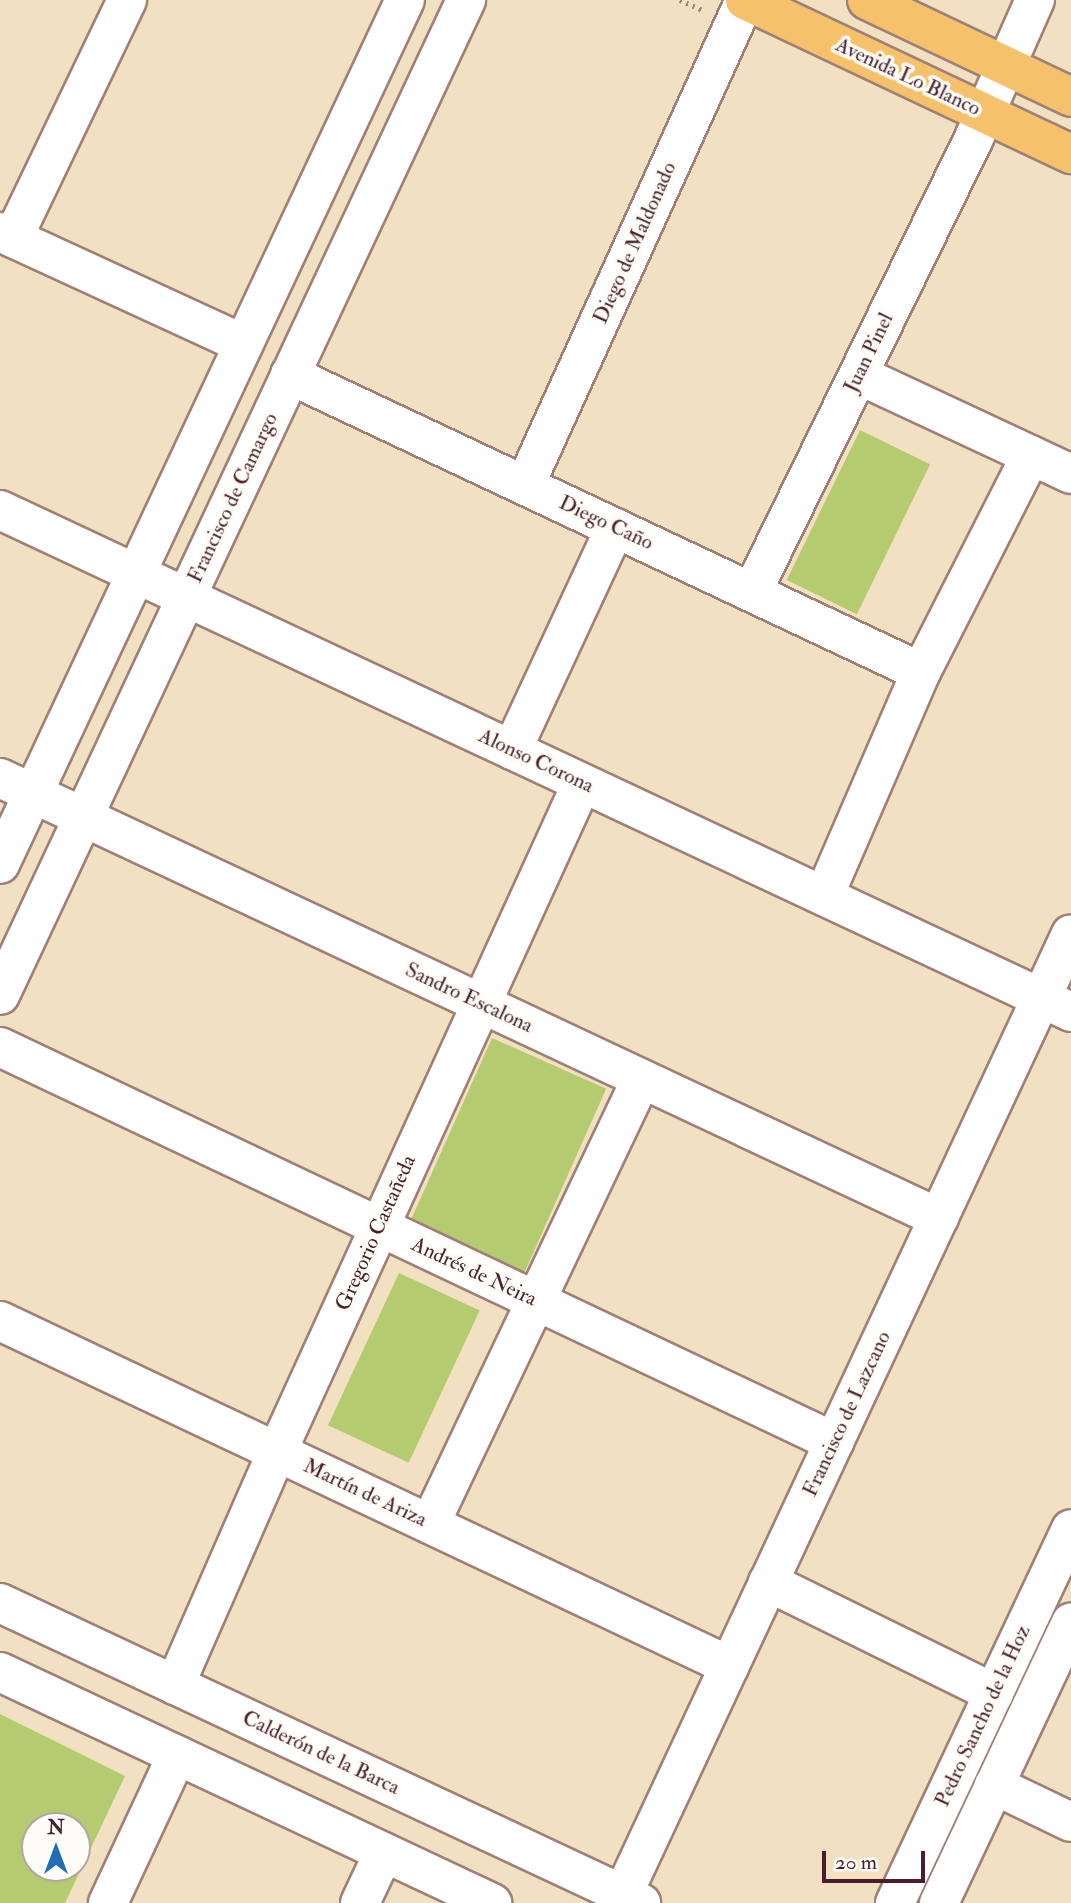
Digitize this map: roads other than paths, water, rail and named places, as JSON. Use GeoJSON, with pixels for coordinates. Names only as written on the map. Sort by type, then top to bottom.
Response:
{"type":"FeatureCollection","features":[{"type":"Feature","properties":{"kind":"main road","name":"Avenida Lo Blanco"},"geometry":{"type":"LineString","coordinates":[[745,0],[1071,154]]}},
{"type":"Feature","properties":{"kind":"main road"},"geometry":{"type":"LineString","coordinates":[[867,0],[1071,97]]}},
{"type":"Feature","properties":{"kind":"street"},"geometry":{"type":"LineString","coordinates":[[127,0],[6,235],[243,345]]}},
{"type":"Feature","properties":{"kind":"street"},"geometry":{"type":"LineString","coordinates":[[0,864],[16,786],[136,574],[405,0]]}},
{"type":"Feature","properties":{"kind":"street","name":"Francisco de Camargo"},"geometry":{"type":"LineString","coordinates":[[0,995],[466,0]]}},
{"type":"Feature","properties":{"kind":"street","name":"Diego de Maldonado"},"geometry":{"type":"LineString","coordinates":[[525,485],[745,0]]}},
{"type":"Feature","properties":{"kind":"street","name":"Juan Pinel"},"geometry":{"type":"LineString","coordinates":[[752,592],[859,374],[1035,0]]}},
{"type":"Feature","properties":{"kind":"street"},"geometry":{"type":"LineString","coordinates":[[859,374],[1071,474]]}},
{"type":"Feature","properties":{"kind":"street","name":"Diego Caño"},"geometry":{"type":"LineString","coordinates":[[290,375],[921,671]]}},
{"type":"Feature","properties":{"kind":"street"},"geometry":{"type":"LineString","coordinates":[[824,896],[921,671],[1031,455]]}},
{"type":"Feature","properties":{"kind":"street","name":"Alonso Corona"},"geometry":{"type":"LineString","coordinates":[[0,510],[1056,1005]]}},
{"type":"Feature","properties":{"kind":"street"},"geometry":{"type":"LineString","coordinates":[[512,750],[615,528]]}},
{"type":"Feature","properties":{"kind":"street","name":"Gregorio Castañeda"},"geometry":{"type":"LineString","coordinates":[[175,1685],[276,1452],[582,783]]}},
{"type":"Feature","properties":{"kind":"street","name":"Sandro Escalona"},"geometry":{"type":"LineString","coordinates":[[16,786],[939,1218]]}},
{"type":"Feature","properties":{"kind":"street","name":"Francisco de Lazcano"},"geometry":{"type":"LineString","coordinates":[[632,1899],[730,1666],[939,1218],[1056,1005],[1071,934]]}},
{"type":"Feature","properties":{"kind":"street","name":"Andrés de Neira"},"geometry":{"type":"LineString","coordinates":[[0,1047],[834,1442]]}},
{"type":"Feature","properties":{"kind":"street"},"geometry":{"type":"LineString","coordinates":[[430,1524],[641,1079]]}},
{"type":"Feature","properties":{"kind":"street","name":"Martín de Ariza"},"geometry":{"type":"LineString","coordinates":[[0,1321],[730,1666]]}},
{"type":"Feature","properties":{"kind":"street","name":"Pedro Sancho de la Hoz"},"geometry":{"type":"LineString","coordinates":[[895,1903],[1071,1530]]}},
{"type":"Feature","properties":{"kind":"street"},"geometry":{"type":"LineString","coordinates":[[768,1582],[994,1693]]}},
{"type":"Feature","properties":{"kind":"street","name":"Calderón de la Barca"},"geometry":{"type":"LineString","coordinates":[[0,1603],[632,1899]]}},
{"type":"Feature","properties":{"kind":"street","name":"Pedro Sancho de la Hoz"},"geometry":{"type":"LineString","coordinates":[[939,1903],[1071,1622]]}},
{"type":"Feature","properties":{"kind":"street"},"geometry":{"type":"LineString","coordinates":[[0,1671],[492,1903]]}},
{"type":"Feature","properties":{"kind":"street"},"geometry":{"type":"LineString","coordinates":[[108,1903],[177,1755]]}},
{"type":"Feature","properties":{"kind":"street"},"geometry":{"type":"LineString","coordinates":[[994,1786],[1071,1822]]}},
{"type":"Feature","properties":{"kind":"street"},"geometry":{"type":"LineString","coordinates":[[360,1903],[384,1852]]}}]}
